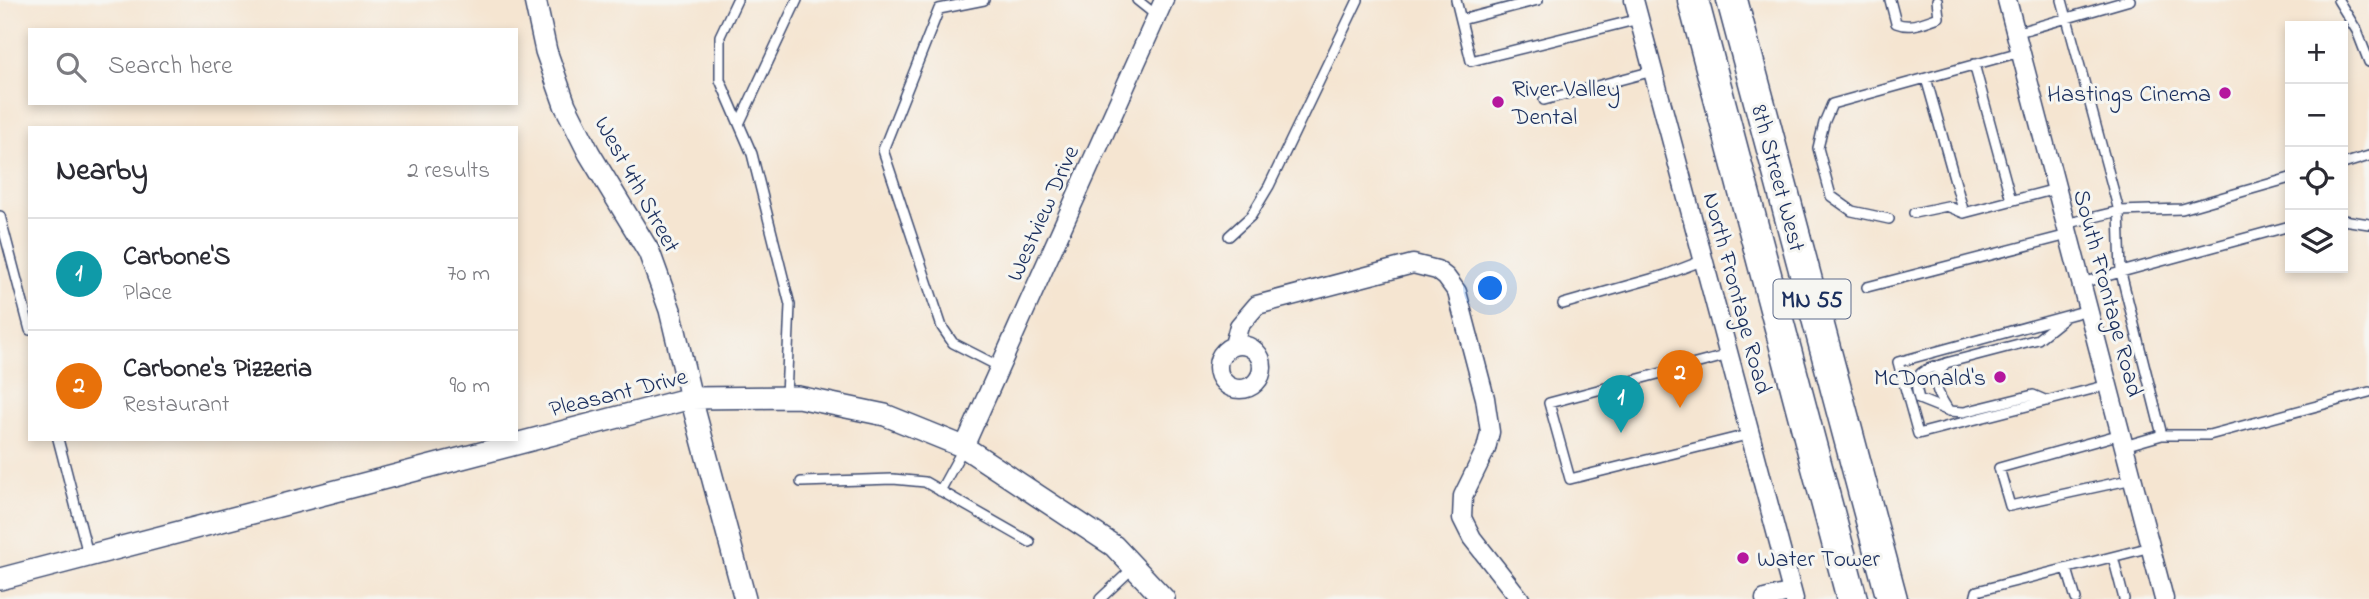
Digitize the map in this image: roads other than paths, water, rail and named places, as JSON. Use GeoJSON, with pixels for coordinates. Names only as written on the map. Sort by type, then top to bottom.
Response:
{"type":"FeatureCollection","features":[{"type":"Feature","properties":{"kind":"highway","name":"8th Street West"},"geometry":{"type":"LineString","coordinates":[[1693,0],[1852,599]]}},
{"type":"Feature","properties":{"kind":"highway","name":"8th Street West"},"geometry":{"type":"LineString","coordinates":[[1732,0],[1892,599]]}},
{"type":"Feature","properties":{"kind":"street","name":"West 4th Street"},"geometry":{"type":"LineString","coordinates":[[535,0],[546,51],[565,105],[589,153],[649,252],[670,310],[745,599]]}},
{"type":"Feature","properties":{"kind":"street","name":"North Frontage Road"},"geometry":{"type":"LineString","coordinates":[[1634,0],[1793,595]]}},
{"type":"Feature","properties":{"kind":"street","name":"South Frontage Road"},"geometry":{"type":"LineString","coordinates":[[2007,0],[2164,599]]}},
{"type":"Feature","properties":{"kind":"street","name":"Westview Drive"},"geometry":{"type":"LineString","coordinates":[[964,447],[1161,8]]}},
{"type":"Feature","properties":{"kind":"street"},"geometry":{"type":"LineString","coordinates":[[1234,345],[1239,326],[1256,305],[1413,264],[1437,270],[1446,277],[1457,292],[1485,398],[1490,432],[1486,449],[1463,496],[1462,518],[1472,538],[1520,599]]}},
{"type":"Feature","properties":{"kind":"street","name":"Pleasant Drive"},"geometry":{"type":"LineString","coordinates":[[0,579],[691,398],[798,397],[885,415],[964,447],[1114,546],[1164,599]]}},
{"type":"Feature","properties":{"kind":"street"},"geometry":{"type":"LineString","coordinates":[[1765,599],[1793,595]]}},
{"type":"Feature","properties":{"kind":"lane"},"geometry":{"type":"LineString","coordinates":[[737,0],[720,36],[720,80],[752,154],[790,305],[786,397]]}},
{"type":"Feature","properties":{"kind":"lane"},"geometry":{"type":"LineString","coordinates":[[739,124],[797,0]]}},
{"type":"Feature","properties":{"kind":"lane"},"geometry":{"type":"LineString","coordinates":[[984,0],[939,9],[883,150],[942,327],[953,343],[1000,367]]}},
{"type":"Feature","properties":{"kind":"lane"},"geometry":{"type":"LineString","coordinates":[[1137,0],[1161,8]]}},
{"type":"Feature","properties":{"kind":"lane"},"geometry":{"type":"LineString","coordinates":[[1228,236],[1251,216],[1269,186],[1358,0]]}},
{"type":"Feature","properties":{"kind":"lane"},"geometry":{"type":"LineString","coordinates":[[1456,0],[1471,61],[1639,19]]}},
{"type":"Feature","properties":{"kind":"lane"},"geometry":{"type":"LineString","coordinates":[[1461,20],[1538,0]]}},
{"type":"Feature","properties":{"kind":"lane"},"geometry":{"type":"LineString","coordinates":[[1890,0],[1896,23],[1903,25],[1916,25],[1939,17],[1937,0]]}},
{"type":"Feature","properties":{"kind":"lane"},"geometry":{"type":"LineString","coordinates":[[2062,0],[2119,211],[2121,273],[2162,435]]}},
{"type":"Feature","properties":{"kind":"lane"},"geometry":{"type":"LineString","coordinates":[[2015,33],[2130,0]]}},
{"type":"Feature","properties":{"kind":"lane"},"geometry":{"type":"LineString","coordinates":[[2338,0],[2357,31],[2369,62]]}},
{"type":"Feature","properties":{"kind":"lane"},"geometry":{"type":"LineString","coordinates":[[2357,31],[2369,33]]}},
{"type":"Feature","properties":{"kind":"lane"},"geometry":{"type":"LineString","coordinates":[[1889,219],[1852,211],[1831,196],[1818,148],[1832,104],[2020,52]]}},
{"type":"Feature","properties":{"kind":"lane"},"geometry":{"type":"LineString","coordinates":[[1974,64],[2011,200]]}},
{"type":"Feature","properties":{"kind":"lane"},"geometry":{"type":"LineString","coordinates":[[1544,100],[1653,71]]}},
{"type":"Feature","properties":{"kind":"lane"},"geometry":{"type":"LineString","coordinates":[[1926,78],[1964,213]]}},
{"type":"Feature","properties":{"kind":"lane"},"geometry":{"type":"LineString","coordinates":[[2348,162],[2369,156]]}},
{"type":"Feature","properties":{"kind":"lane"},"geometry":{"type":"LineString","coordinates":[[1867,287],[2066,230],[2119,211],[2182,209],[2285,179]]}},
{"type":"Feature","properties":{"kind":"lane"},"geometry":{"type":"LineString","coordinates":[[1914,213],[1947,206],[1964,213],[2056,189]]}},
{"type":"Feature","properties":{"kind":"lane"},"geometry":{"type":"LineString","coordinates":[[0,216],[28,322]]}},
{"type":"Feature","properties":{"kind":"lane"},"geometry":{"type":"LineString","coordinates":[[2348,221],[2369,224]]}},
{"type":"Feature","properties":{"kind":"lane"},"geometry":{"type":"LineString","coordinates":[[2081,283],[2285,227]]}},
{"type":"Feature","properties":{"kind":"lane"},"geometry":{"type":"LineString","coordinates":[[1563,304],[1665,275],[1704,260]]}},
{"type":"Feature","properties":{"kind":"lane"},"geometry":{"type":"LineString","coordinates":[[2088,310],[1898,362],[1919,434],[2108,385]]}},
{"type":"Feature","properties":{"kind":"lane"},"geometry":{"type":"LineString","coordinates":[[2047,401],[2033,395],[1964,412],[1950,411],[1919,399],[1915,380],[1928,368],[2038,340],[2067,316]]}},
{"type":"Feature","properties":{"kind":"lane"},"geometry":{"type":"LineString","coordinates":[[1730,355],[1549,403],[1570,480],[1751,434]]}},
{"type":"Feature","properties":{"kind":"lane"},"geometry":{"type":"LineString","coordinates":[[1946,363],[1938,372],[1936,386],[1950,411]]}},
{"type":"Feature","properties":{"kind":"lane"},"geometry":{"type":"LineString","coordinates":[[2133,479],[2010,506],[1998,468],[2122,440],[2162,435],[2209,435],[2369,392]]}},
{"type":"Feature","properties":{"kind":"lane"},"geometry":{"type":"LineString","coordinates":[[59,441],[89,556]]}},
{"type":"Feature","properties":{"kind":"lane"},"geometry":{"type":"LineString","coordinates":[[940,491],[964,447]]}},
{"type":"Feature","properties":{"kind":"lane"},"geometry":{"type":"LineString","coordinates":[[801,482],[893,479],[925,482],[1030,542]]}},
{"type":"Feature","properties":{"kind":"lane"},"geometry":{"type":"LineString","coordinates":[[1975,599],[1977,591],[2151,547]]}},
{"type":"Feature","properties":{"kind":"lane"},"geometry":{"type":"LineString","coordinates":[[2113,557],[2124,599]]}},
{"type":"Feature","properties":{"kind":"lane"},"geometry":{"type":"LineString","coordinates":[[1100,599],[1134,568]]}},
{"type":"Feature","properties":{"kind":"lane"},"geometry":{"type":"LineString","coordinates":[[2067,569],[2076,599]]}},
{"type":"Feature","properties":{"kind":"place","name":"Hastings Cinema"},"geometry":{"type":"Point","coordinates":[2225,93]}},
{"type":"Feature","properties":{"kind":"place","name":"River Valley Dental"},"geometry":{"type":"Point","coordinates":[1498,102]}},
{"type":"Feature","properties":{"kind":"place","name":"McDonald's"},"geometry":{"type":"Point","coordinates":[2000,377]}},
{"type":"Feature","properties":{"kind":"place","name":"Carbone's Pizzeria"},"geometry":{"type":"Point","coordinates":[1680,408]}},
{"type":"Feature","properties":{"kind":"place","name":"Carbone'S"},"geometry":{"type":"Point","coordinates":[1621,433]}},
{"type":"Feature","properties":{"kind":"place","name":"Water Tower"},"geometry":{"type":"Point","coordinates":[1743,558]}}]}
